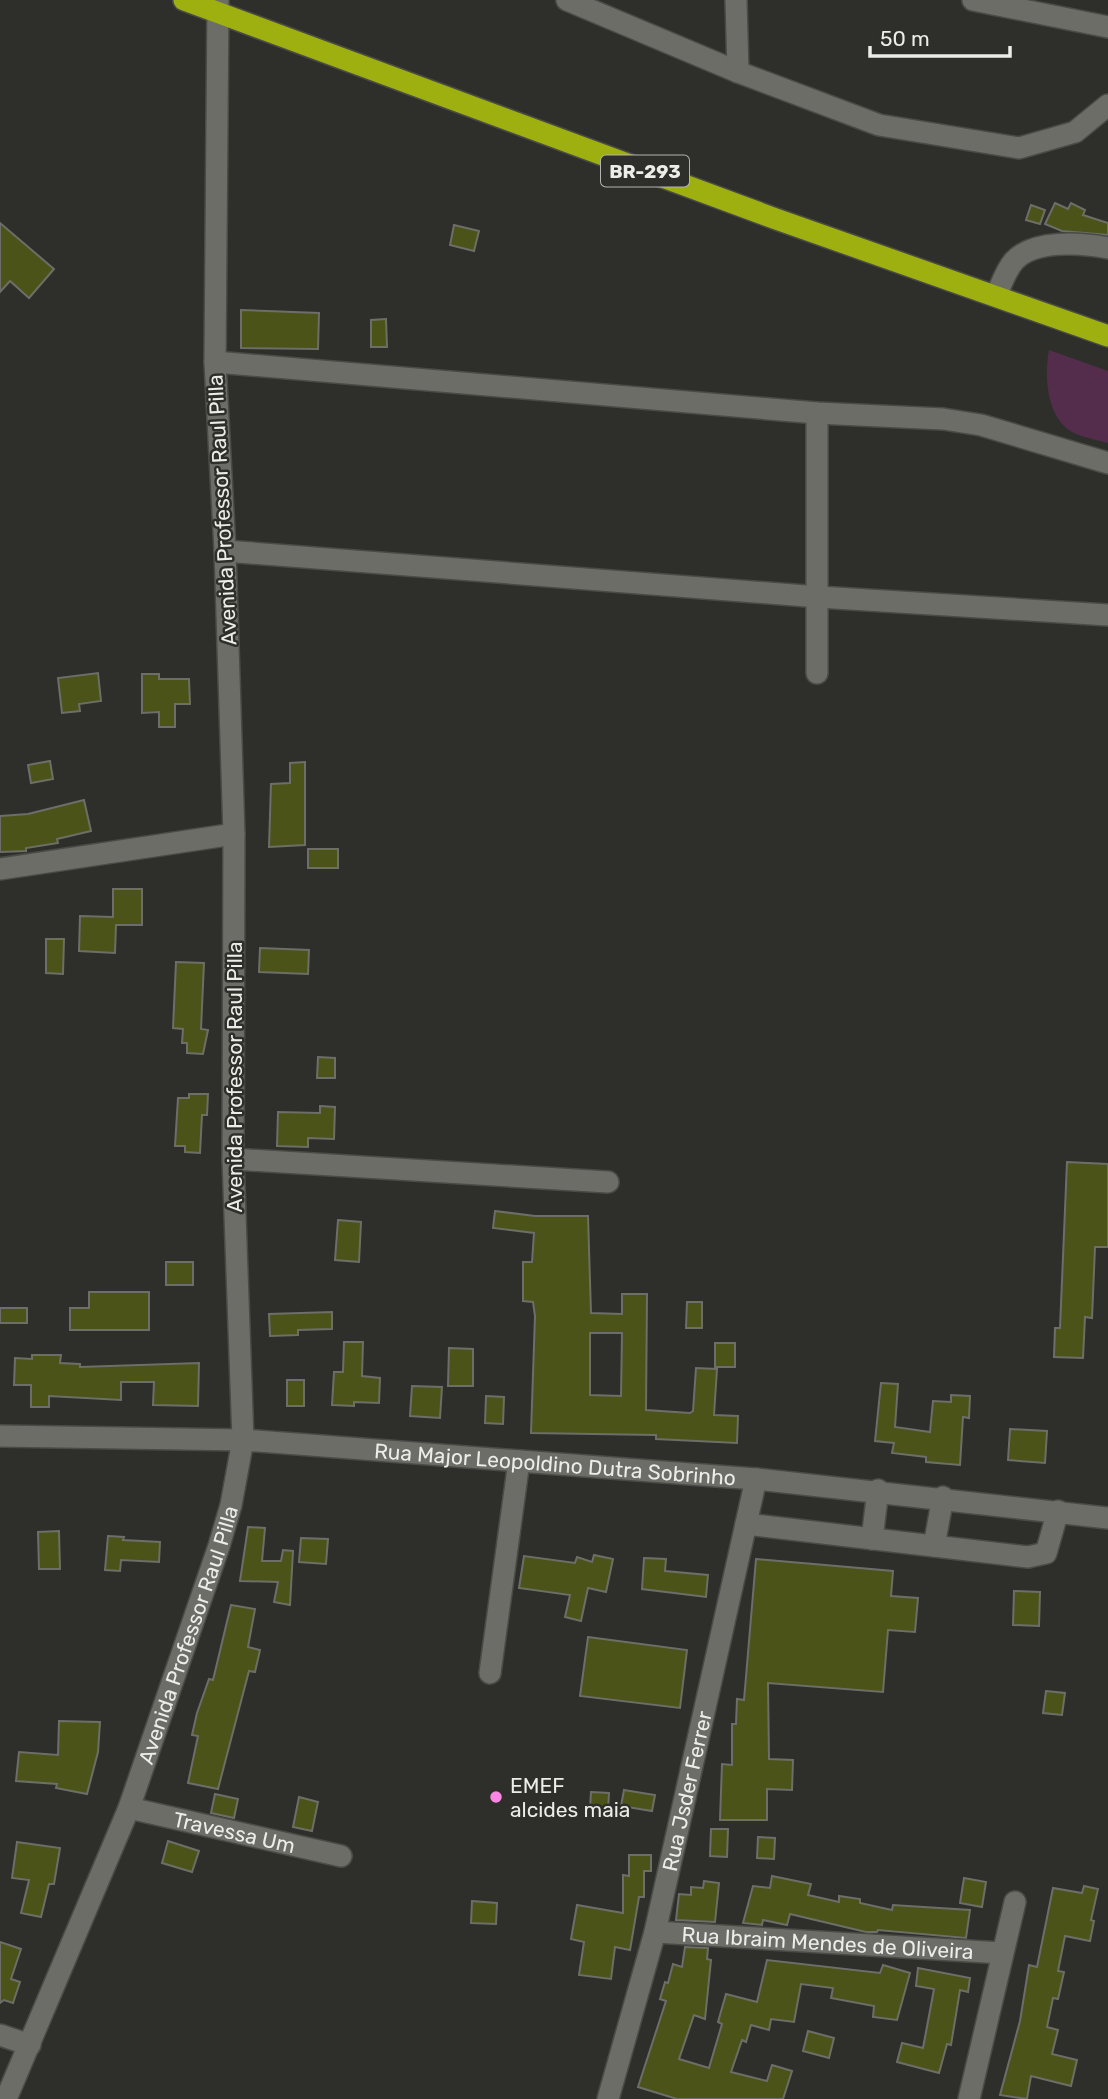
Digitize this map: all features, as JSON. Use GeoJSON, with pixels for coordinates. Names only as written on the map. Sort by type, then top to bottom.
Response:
{"type":"FeatureCollection","features":[{"type":"Feature","properties":{"kind":"highway","name":"BR-293"},"geometry":{"type":"LineString","coordinates":[[184,0],[218,6],[763,215],[1108,336]]}},
{"type":"Feature","properties":{"kind":"street"},"geometry":{"type":"LineString","coordinates":[[736,0],[738,72]]}},
{"type":"Feature","properties":{"kind":"street"},"geometry":{"type":"LineString","coordinates":[[973,0],[1108,27]]}},
{"type":"Feature","properties":{"kind":"street"},"geometry":{"type":"LineString","coordinates":[[571,1],[738,72],[879,125],[1019,148],[1075,132],[1108,105]]}},
{"type":"Feature","properties":{"kind":"street","name":"Avenida Professor Raul Pilla"},"geometry":{"type":"LineString","coordinates":[[6,2099],[129,1808],[219,1546],[231,1505],[243,1440],[233,1159],[234,834],[225,551],[215,362],[218,6]]}},
{"type":"Feature","properties":{"kind":"street"},"geometry":{"type":"LineString","coordinates":[[996,296],[1013,262],[1027,251],[1054,245],[1108,248]]}},
{"type":"Feature","properties":{"kind":"street"},"geometry":{"type":"LineString","coordinates":[[215,362],[817,413],[943,419],[981,425],[1108,463]]}},
{"type":"Feature","properties":{"kind":"street"},"geometry":{"type":"LineString","coordinates":[[817,413],[817,673]]}},
{"type":"Feature","properties":{"kind":"street"},"geometry":{"type":"LineString","coordinates":[[225,551],[819,597],[1108,615]]}},
{"type":"Feature","properties":{"kind":"street"},"geometry":{"type":"LineString","coordinates":[[0,870],[234,834]]}},
{"type":"Feature","properties":{"kind":"street"},"geometry":{"type":"LineString","coordinates":[[233,1159],[608,1182]]}},
{"type":"Feature","properties":{"kind":"street","name":"Rua Major Leopoldino Dutra Sobrinho"},"geometry":{"type":"LineString","coordinates":[[0,1436],[243,1440],[878,1490],[1108,1518]]}},
{"type":"Feature","properties":{"kind":"street"},"geometry":{"type":"LineString","coordinates":[[490,1673],[519,1461]]}},
{"type":"Feature","properties":{"kind":"street","name":"Rua Jsder Ferrer"},"geometry":{"type":"LineString","coordinates":[[612,2098],[654,1932],[756,1479]]}},
{"type":"Feature","properties":{"kind":"street"},"geometry":{"type":"LineString","coordinates":[[872,1539],[878,1490]]}},
{"type":"Feature","properties":{"kind":"street"},"geometry":{"type":"LineString","coordinates":[[934,1546],[943,1497]]}},
{"type":"Feature","properties":{"kind":"street"},"geometry":{"type":"LineString","coordinates":[[746,1524],[1038,1556],[1046,1553],[1058,1511]]}},
{"type":"Feature","properties":{"kind":"street","name":"Travessa Um"},"geometry":{"type":"LineString","coordinates":[[129,1808],[341,1856]]}},
{"type":"Feature","properties":{"kind":"street"},"geometry":{"type":"LineString","coordinates":[[969,2099],[1014,1902]]}},
{"type":"Feature","properties":{"kind":"street","name":"Rua Ibraim Mendes de Oliveira"},"geometry":{"type":"LineString","coordinates":[[654,1932],[1002,1953]]}},
{"type":"Feature","properties":{"kind":"street"},"geometry":{"type":"LineString","coordinates":[[0,2035],[30,2045]]}},
{"type":"Feature","properties":{"kind":"shaded area"},"geometry":{"type":"Polygon","coordinates":[[[1049,350],[1108,371],[1108,443],[1076,434],[1058,419],[1047,385],[1049,350]]]}},
{"type":"Feature","properties":{"kind":"building"},"geometry":{"type":"Polygon","coordinates":[[[1055,203],[1068,209],[1071,203],[1085,210],[1083,215],[1108,223],[1108,235],[1062,231],[1045,224],[1055,203]]]}},
{"type":"Feature","properties":{"kind":"building"},"geometry":{"type":"Polygon","coordinates":[[[1031,205],[1045,210],[1040,224],[1026,220],[1031,205]]]}},
{"type":"Feature","properties":{"kind":"building"},"geometry":{"type":"Polygon","coordinates":[[[0,223],[54,269],[29,298],[10,281],[0,292],[0,223]]]}},
{"type":"Feature","properties":{"kind":"building"},"geometry":{"type":"Polygon","coordinates":[[[454,225],[479,231],[474,251],[450,245],[454,225]]]}},
{"type":"Feature","properties":{"kind":"building"},"geometry":{"type":"Polygon","coordinates":[[[241,310],[319,313],[318,349],[241,348],[241,310]]]}},
{"type":"Feature","properties":{"kind":"building"},"geometry":{"type":"Polygon","coordinates":[[[386,319],[387,347],[371,347],[371,320],[386,319]]]}},
{"type":"Feature","properties":{"kind":"building"},"geometry":{"type":"Polygon","coordinates":[[[98,673],[101,701],[79,704],[80,711],[62,713],[58,678],[98,673]]]}},
{"type":"Feature","properties":{"kind":"building"},"geometry":{"type":"Polygon","coordinates":[[[142,674],[159,674],[159,679],[189,679],[190,704],[175,704],[175,727],[159,727],[159,712],[142,713],[142,674]]]}},
{"type":"Feature","properties":{"kind":"building"},"geometry":{"type":"Polygon","coordinates":[[[50,761],[53,779],[31,783],[28,765],[50,761]]]}},
{"type":"Feature","properties":{"kind":"building"},"geometry":{"type":"Polygon","coordinates":[[[305,762],[305,845],[269,847],[271,784],[290,783],[290,763],[305,762]]]}},
{"type":"Feature","properties":{"kind":"building"},"geometry":{"type":"Polygon","coordinates":[[[84,800],[91,831],[57,839],[58,843],[26,848],[26,851],[0,852],[0,816],[28,814],[84,800]]]}},
{"type":"Feature","properties":{"kind":"building"},"geometry":{"type":"Polygon","coordinates":[[[308,849],[338,849],[338,868],[308,868],[308,849]]]}},
{"type":"Feature","properties":{"kind":"building"},"geometry":{"type":"Polygon","coordinates":[[[113,889],[142,889],[142,925],[116,925],[115,953],[79,951],[80,916],[113,917],[113,889]]]}},
{"type":"Feature","properties":{"kind":"building"},"geometry":{"type":"Polygon","coordinates":[[[46,939],[64,939],[63,974],[46,973],[46,939]]]}},
{"type":"Feature","properties":{"kind":"building"},"geometry":{"type":"Polygon","coordinates":[[[260,948],[309,950],[308,974],[259,972],[260,948]]]}},
{"type":"Feature","properties":{"kind":"building"},"geometry":{"type":"Polygon","coordinates":[[[176,962],[204,963],[201,1029],[208,1030],[203,1054],[187,1053],[187,1043],[182,1043],[183,1029],[173,1028],[176,962]]]}},
{"type":"Feature","properties":{"kind":"building"},"geometry":{"type":"Polygon","coordinates":[[[318,1057],[335,1058],[335,1078],[317,1078],[318,1057]]]}},
{"type":"Feature","properties":{"kind":"building"},"geometry":{"type":"Polygon","coordinates":[[[189,1094],[208,1094],[207,1115],[202,1115],[200,1153],[185,1152],[185,1146],[175,1146],[178,1098],[189,1098],[189,1094]]]}},
{"type":"Feature","properties":{"kind":"building"},"geometry":{"type":"Polygon","coordinates":[[[320,1106],[335,1107],[334,1139],[308,1138],[308,1147],[277,1146],[278,1112],[320,1113],[320,1106]]]}},
{"type":"Feature","properties":{"kind":"building"},"geometry":{"type":"Polygon","coordinates":[[[1067,1162],[1108,1164],[1108,1247],[1095,1247],[1092,1318],[1085,1317],[1083,1358],[1054,1357],[1055,1328],[1060,1328],[1067,1162]]]}},
{"type":"Feature","properties":{"kind":"building"},"geometry":{"type":"Polygon","coordinates":[[[495,1211],[535,1216],[588,1216],[591,1313],[622,1314],[622,1294],[647,1294],[646,1410],[690,1413],[693,1411],[696,1368],[717,1369],[714,1415],[738,1416],[737,1443],[656,1439],[656,1435],[531,1433],[535,1316],[533,1302],[523,1301],[523,1262],[532,1262],[534,1233],[493,1228],[495,1211]],[[590,1333],[590,1395],[621,1396],[622,1333],[590,1333]]]}},
{"type":"Feature","properties":{"kind":"building"},"geometry":{"type":"Polygon","coordinates":[[[338,1220],[361,1222],[359,1262],[335,1260],[338,1220]]]}},
{"type":"Feature","properties":{"kind":"building"},"geometry":{"type":"Polygon","coordinates":[[[166,1262],[193,1262],[193,1285],[166,1285],[166,1262]]]}},
{"type":"Feature","properties":{"kind":"building"},"geometry":{"type":"Polygon","coordinates":[[[89,1292],[149,1292],[149,1330],[70,1330],[70,1308],[89,1308],[89,1292]]]}},
{"type":"Feature","properties":{"kind":"building"},"geometry":{"type":"Polygon","coordinates":[[[687,1302],[702,1302],[702,1328],[686,1328],[687,1302]]]}},
{"type":"Feature","properties":{"kind":"building"},"geometry":{"type":"Polygon","coordinates":[[[0,1308],[27,1308],[27,1323],[0,1323],[0,1308]]]}},
{"type":"Feature","properties":{"kind":"building"},"geometry":{"type":"Polygon","coordinates":[[[332,1312],[332,1329],[298,1330],[298,1335],[270,1336],[269,1314],[332,1312]]]}},
{"type":"Feature","properties":{"kind":"building"},"geometry":{"type":"Polygon","coordinates":[[[344,1342],[363,1342],[362,1376],[380,1378],[379,1403],[332,1405],[334,1372],[343,1372],[344,1342]]]}},
{"type":"Feature","properties":{"kind":"building"},"geometry":{"type":"Polygon","coordinates":[[[715,1343],[735,1343],[735,1367],[715,1367],[715,1343]]]}},
{"type":"Feature","properties":{"kind":"building"},"geometry":{"type":"Polygon","coordinates":[[[449,1348],[473,1349],[473,1386],[448,1386],[449,1348]]]}},
{"type":"Feature","properties":{"kind":"building"},"geometry":{"type":"Polygon","coordinates":[[[32,1355],[61,1355],[60,1363],[80,1364],[80,1367],[199,1363],[198,1406],[153,1405],[154,1382],[121,1382],[121,1400],[49,1396],[49,1407],[31,1407],[31,1385],[14,1385],[15,1358],[32,1359],[32,1355]]]}},
{"type":"Feature","properties":{"kind":"building"},"geometry":{"type":"Polygon","coordinates":[[[287,1380],[304,1380],[304,1406],[287,1406],[287,1380]]]}},
{"type":"Feature","properties":{"kind":"building"},"geometry":{"type":"Polygon","coordinates":[[[881,1383],[898,1384],[895,1427],[930,1432],[933,1401],[951,1402],[951,1395],[970,1396],[969,1418],[963,1417],[960,1465],[926,1462],[926,1457],[892,1453],[894,1443],[875,1441],[881,1383]]]}},
{"type":"Feature","properties":{"kind":"building"},"geometry":{"type":"Polygon","coordinates":[[[412,1386],[442,1387],[440,1418],[410,1416],[412,1386]]]}},
{"type":"Feature","properties":{"kind":"building"},"geometry":{"type":"Polygon","coordinates":[[[486,1396],[504,1397],[503,1424],[485,1423],[486,1396]]]}},
{"type":"Feature","properties":{"kind":"building"},"geometry":{"type":"Polygon","coordinates":[[[1010,1429],[1047,1431],[1045,1463],[1008,1460],[1010,1429]]]}},
{"type":"Feature","properties":{"kind":"building"},"geometry":{"type":"Polygon","coordinates":[[[248,1527],[265,1528],[262,1561],[281,1561],[283,1550],[293,1551],[290,1605],[274,1602],[278,1582],[240,1581],[248,1527]]]}},
{"type":"Feature","properties":{"kind":"building"},"geometry":{"type":"Polygon","coordinates":[[[59,1531],[60,1569],[39,1569],[38,1532],[59,1531]]]}},
{"type":"Feature","properties":{"kind":"building"},"geometry":{"type":"Polygon","coordinates":[[[108,1536],[124,1537],[123,1540],[160,1542],[159,1562],[121,1560],[120,1571],[105,1570],[108,1536]]]}},
{"type":"Feature","properties":{"kind":"building"},"geometry":{"type":"Polygon","coordinates":[[[301,1538],[328,1539],[326,1564],[299,1562],[301,1538]]]}},
{"type":"Feature","properties":{"kind":"building"},"geometry":{"type":"Polygon","coordinates":[[[594,1555],[613,1559],[606,1592],[588,1588],[581,1621],[565,1617],[570,1595],[519,1588],[524,1556],[575,1563],[577,1557],[592,1562],[594,1555]]]}},
{"type":"Feature","properties":{"kind":"building"},"geometry":{"type":"Polygon","coordinates":[[[644,1558],[666,1559],[665,1571],[708,1575],[706,1597],[642,1589],[644,1558]]]}},
{"type":"Feature","properties":{"kind":"building"},"geometry":{"type":"Polygon","coordinates":[[[756,1559],[893,1571],[891,1596],[918,1598],[915,1632],[888,1630],[883,1692],[768,1683],[769,1759],[793,1760],[792,1790],[767,1789],[767,1820],[720,1820],[722,1764],[732,1765],[732,1724],[736,1724],[737,1699],[744,1700],[756,1559]]]}},
{"type":"Feature","properties":{"kind":"building"},"geometry":{"type":"Polygon","coordinates":[[[1014,1591],[1040,1592],[1039,1626],[1013,1625],[1014,1591]]]}},
{"type":"Feature","properties":{"kind":"building"},"geometry":{"type":"Polygon","coordinates":[[[231,1605],[255,1609],[248,1647],[260,1650],[255,1672],[249,1671],[218,1789],[188,1783],[198,1736],[192,1735],[197,1713],[209,1679],[213,1680],[231,1605]]]}},
{"type":"Feature","properties":{"kind":"building"},"geometry":{"type":"Polygon","coordinates":[[[588,1637],[687,1650],[680,1708],[580,1696],[588,1637]]]}},
{"type":"Feature","properties":{"kind":"building"},"geometry":{"type":"Polygon","coordinates":[[[1046,1691],[1065,1693],[1062,1715],[1043,1713],[1046,1691]]]}},
{"type":"Feature","properties":{"kind":"building"},"geometry":{"type":"Polygon","coordinates":[[[59,1721],[100,1722],[98,1752],[87,1794],[56,1788],[57,1784],[16,1781],[19,1752],[58,1755],[59,1721]]]}},
{"type":"Feature","properties":{"kind":"building"},"geometry":{"type":"Polygon","coordinates":[[[624,1790],[655,1795],[652,1811],[621,1806],[624,1790]]]}},
{"type":"Feature","properties":{"kind":"building"},"geometry":{"type":"Polygon","coordinates":[[[591,1792],[609,1793],[608,1810],[590,1809],[591,1792]]]}},
{"type":"Feature","properties":{"kind":"building"},"geometry":{"type":"Polygon","coordinates":[[[215,1794],[238,1799],[234,1818],[211,1813],[215,1794]]]}},
{"type":"Feature","properties":{"kind":"building"},"geometry":{"type":"Polygon","coordinates":[[[299,1797],[318,1802],[312,1831],[293,1827],[299,1797]]]}},
{"type":"Feature","properties":{"kind":"building"},"geometry":{"type":"Polygon","coordinates":[[[711,1829],[728,1829],[727,1857],[710,1856],[711,1829]]]}},
{"type":"Feature","properties":{"kind":"building"},"geometry":{"type":"Polygon","coordinates":[[[758,1837],[775,1838],[774,1859],[757,1858],[758,1837]]]}},
{"type":"Feature","properties":{"kind":"building"},"geometry":{"type":"Polygon","coordinates":[[[168,1841],[199,1851],[192,1872],[162,1863],[168,1841]]]}},
{"type":"Feature","properties":{"kind":"building"},"geometry":{"type":"Polygon","coordinates":[[[17,1842],[60,1848],[54,1884],[49,1884],[41,1917],[21,1913],[29,1880],[12,1878],[17,1842]]]}},
{"type":"Feature","properties":{"kind":"building"},"geometry":{"type":"Polygon","coordinates":[[[629,1855],[651,1855],[651,1871],[644,1871],[644,1897],[639,1897],[630,1950],[615,1947],[611,1979],[579,1975],[584,1942],[571,1939],[577,1905],[623,1913],[623,1875],[629,1876],[629,1855]]]}},
{"type":"Feature","properties":{"kind":"building"},"geometry":{"type":"Polygon","coordinates":[[[772,1876],[811,1884],[808,1895],[839,1902],[839,1896],[860,1899],[860,1903],[892,1910],[893,1905],[970,1910],[966,1938],[878,1930],[866,1932],[790,1914],[787,1925],[763,1920],[762,1925],[743,1923],[753,1886],[770,1888],[772,1876]]]}},
{"type":"Feature","properties":{"kind":"building"},"geometry":{"type":"Polygon","coordinates":[[[964,1878],[986,1882],[982,1907],[960,1903],[964,1878]]]}},
{"type":"Feature","properties":{"kind":"building"},"geometry":{"type":"Polygon","coordinates":[[[704,1881],[719,1883],[715,1922],[676,1920],[679,1894],[691,1895],[691,1887],[703,1888],[704,1881]]]}},
{"type":"Feature","properties":{"kind":"building"},"geometry":{"type":"Polygon","coordinates":[[[1084,1886],[1098,1889],[1091,1920],[1094,1921],[1090,1941],[1065,1936],[1058,1971],[1064,1972],[1058,1999],[1053,1998],[1047,2027],[1058,2030],[1052,2054],[1077,2060],[1071,2086],[1031,2076],[1027,2099],[1000,2095],[1020,2021],[1029,1965],[1037,1967],[1053,1888],[1082,1893],[1084,1886]]]}},
{"type":"Feature","properties":{"kind":"building"},"geometry":{"type":"Polygon","coordinates":[[[472,1901],[497,1903],[496,1924],[471,1923],[472,1901]]]}},
{"type":"Feature","properties":{"kind":"building"},"geometry":{"type":"Polygon","coordinates":[[[0,1942],[21,1949],[11,1979],[20,1982],[13,2003],[4,2000],[0,2003],[0,1942]]]}},
{"type":"Feature","properties":{"kind":"building"},"geometry":{"type":"Polygon","coordinates":[[[685,1947],[708,1948],[707,1959],[711,1960],[705,2019],[694,2015],[679,2059],[709,2068],[722,2024],[718,2022],[726,1994],[757,2002],[767,1960],[880,1973],[883,1965],[910,1973],[897,2020],[873,2017],[874,2006],[831,1998],[833,1988],[801,1984],[794,2022],[771,2019],[769,2030],[751,2025],[746,2042],[742,2040],[731,2072],[767,2081],[772,2065],[792,2071],[783,2099],[677,2099],[638,2087],[666,2001],[660,1999],[665,1982],[668,1983],[673,1964],[682,1967],[685,1947]]]}},
{"type":"Feature","properties":{"kind":"building"},"geometry":{"type":"Polygon","coordinates":[[[918,1968],[970,1978],[968,1992],[960,1990],[951,2045],[947,2044],[939,2073],[897,2062],[902,2043],[923,2048],[934,1989],[916,1986],[918,1968]]]}},
{"type":"Feature","properties":{"kind":"building"},"geometry":{"type":"Polygon","coordinates":[[[808,2031],[834,2038],[829,2058],[803,2051],[808,2031]]]}},
{"type":"Feature","properties":{"kind":"place","name":"EMEF alcides maia"},"geometry":{"type":"Point","coordinates":[496,1797]}}]}
